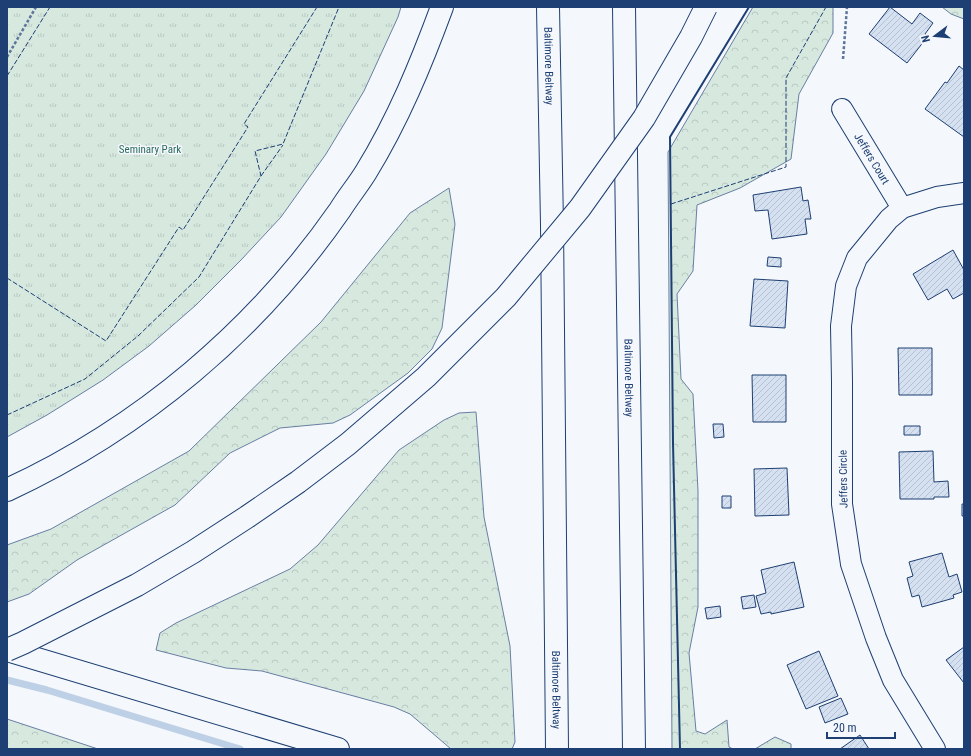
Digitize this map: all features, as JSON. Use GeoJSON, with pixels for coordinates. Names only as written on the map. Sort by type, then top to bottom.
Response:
{"type":"FeatureCollection","features":[{"type":"Feature","properties":{"kind":"highway"},"geometry":{"type":"LineString","coordinates":[[7,490],[36,477],[87,448],[152,405],[200,367],[243,326],[280,286],[317,242],[366,172],[396,118],[421,64],[442,7]]}},
{"type":"Feature","properties":{"kind":"highway","name":"Baltimore Beltway"},"geometry":{"type":"LineString","coordinates":[[548,7],[557,749]]}},
{"type":"Feature","properties":{"kind":"highway","name":"Baltimore Beltway"},"geometry":{"type":"LineString","coordinates":[[624,7],[634,749]]}},
{"type":"Feature","properties":{"kind":"highway"},"geometry":{"type":"LineString","coordinates":[[625,35],[629,7]]}},
{"type":"Feature","properties":{"kind":"highway"},"geometry":{"type":"LineString","coordinates":[[7,650],[30,640],[137,585],[193,552],[247,517],[298,482],[348,444],[426,377],[506,297],[580,208],[644,118],[691,37],[706,7]]}},
{"type":"Feature","properties":{"kind":"highway"},"geometry":{"type":"LineString","coordinates":[[7,650],[338,749]]}},
{"type":"Feature","properties":{"kind":"street","name":"Jeffers Court"},"geometry":{"type":"LineString","coordinates":[[842,109],[902,208]]}},
{"type":"Feature","properties":{"kind":"street"},"geometry":{"type":"LineString","coordinates":[[902,208],[937,197],[964,193]]}},
{"type":"Feature","properties":{"kind":"street","name":"Jeffers Circle"},"geometry":{"type":"LineString","coordinates":[[902,208],[889,219],[857,258],[846,286],[841,326],[842,504],[851,564],[876,638],[893,680],[935,749]]}},
{"type":"Feature","properties":{"kind":"path"},"geometry":{"type":"LineString","coordinates":[[7,57],[36,7]]}},
{"type":"Feature","properties":{"kind":"path"},"geometry":{"type":"LineString","coordinates":[[843,59],[847,7]]}},
{"type":"Feature","properties":{"kind":"green space","name":"Seminary Park"},"geometry":{"type":"Polygon","coordinates":[[[7,7],[401,7],[398,17],[364,91],[326,154],[281,217],[196,305],[149,346],[103,380],[47,415],[7,437],[7,7]]]}},
{"type":"Feature","properties":{"kind":"green space"},"geometry":{"type":"Polygon","coordinates":[[[753,7],[833,7],[833,33],[799,94],[791,159],[740,188],[697,205],[693,271],[677,294],[681,379],[693,394],[698,491],[698,607],[689,653],[696,731],[705,734],[727,720],[729,747],[733,749],[672,749],[668,152],[753,7]]]}},
{"type":"Feature","properties":{"kind":"green space"},"geometry":{"type":"Polygon","coordinates":[[[942,7],[964,7],[964,19],[951,14],[942,7]]]}},
{"type":"Feature","properties":{"kind":"green space"},"geometry":{"type":"Polygon","coordinates":[[[449,188],[455,224],[442,328],[432,349],[408,373],[350,415],[333,423],[280,428],[230,453],[175,505],[77,560],[29,594],[7,602],[7,545],[51,529],[189,451],[321,322],[410,213],[449,188]]]}},
{"type":"Feature","properties":{"kind":"green space"},"geometry":{"type":"Polygon","coordinates":[[[476,412],[484,517],[510,646],[515,742],[512,749],[451,749],[410,714],[394,707],[262,671],[226,668],[156,650],[160,633],[176,623],[290,569],[318,545],[399,450],[444,420],[459,413],[476,412]]]}},
{"type":"Feature","properties":{"kind":"green space"},"geometry":{"type":"Polygon","coordinates":[[[7,719],[98,749],[7,749],[7,719]]]}},
{"type":"Feature","properties":{"kind":"green space"},"geometry":{"type":"Polygon","coordinates":[[[775,737],[791,744],[791,749],[755,749],[775,737]]]}},
{"type":"Feature","properties":{"kind":"building"},"geometry":{"type":"Polygon","coordinates":[[[890,7],[912,24],[920,13],[933,23],[925,34],[928,36],[907,63],[869,34],[890,7]]]}},
{"type":"Feature","properties":{"kind":"building"},"geometry":{"type":"Polygon","coordinates":[[[959,66],[964,70],[964,137],[925,109],[959,66]]]}},
{"type":"Feature","properties":{"kind":"building"},"geometry":{"type":"Polygon","coordinates":[[[801,187],[803,201],[808,200],[811,219],[805,219],[807,234],[772,239],[768,210],[755,211],[753,195],[801,187]]]}},
{"type":"Feature","properties":{"kind":"building"},"geometry":{"type":"Polygon","coordinates":[[[953,250],[964,270],[964,293],[953,299],[947,289],[928,300],[913,274],[953,250]]]}},
{"type":"Feature","properties":{"kind":"building"},"geometry":{"type":"Polygon","coordinates":[[[768,257],[781,258],[781,267],[767,266],[768,257]]]}},
{"type":"Feature","properties":{"kind":"building"},"geometry":{"type":"Polygon","coordinates":[[[754,279],[788,281],[785,328],[750,326],[754,279]]]}},
{"type":"Feature","properties":{"kind":"building"},"geometry":{"type":"Polygon","coordinates":[[[898,348],[932,348],[932,395],[899,395],[898,348]]]}},
{"type":"Feature","properties":{"kind":"building"},"geometry":{"type":"Polygon","coordinates":[[[752,375],[786,375],[786,422],[753,422],[752,375]]]}},
{"type":"Feature","properties":{"kind":"building"},"geometry":{"type":"Polygon","coordinates":[[[713,424],[723,424],[724,437],[714,438],[713,424]]]}},
{"type":"Feature","properties":{"kind":"building"},"geometry":{"type":"Polygon","coordinates":[[[904,426],[920,426],[920,435],[904,435],[904,426]]]}},
{"type":"Feature","properties":{"kind":"building"},"geometry":{"type":"Polygon","coordinates":[[[933,451],[934,482],[948,481],[949,497],[934,497],[934,499],[900,499],[899,452],[933,451]]]}},
{"type":"Feature","properties":{"kind":"building"},"geometry":{"type":"Polygon","coordinates":[[[787,468],[789,515],[755,516],[754,469],[787,468]]]}},
{"type":"Feature","properties":{"kind":"building"},"geometry":{"type":"Polygon","coordinates":[[[722,496],[731,496],[731,508],[722,508],[722,496]]]}},
{"type":"Feature","properties":{"kind":"building"},"geometry":{"type":"Polygon","coordinates":[[[962,504],[964,504],[964,516],[962,516],[962,504]]]}},
{"type":"Feature","properties":{"kind":"building"},"geometry":{"type":"Polygon","coordinates":[[[942,553],[949,577],[957,574],[962,592],[953,595],[954,598],[922,607],[919,595],[912,597],[907,578],[913,576],[909,562],[942,553]]]}},
{"type":"Feature","properties":{"kind":"building"},"geometry":{"type":"Polygon","coordinates":[[[794,562],[804,607],[771,614],[771,612],[761,614],[756,596],[766,593],[761,570],[794,562]]]}},
{"type":"Feature","properties":{"kind":"building"},"geometry":{"type":"Polygon","coordinates":[[[754,595],[756,607],[743,609],[741,597],[754,595]]]}},
{"type":"Feature","properties":{"kind":"building"},"geometry":{"type":"Polygon","coordinates":[[[720,606],[721,617],[707,619],[705,608],[720,606]]]}},
{"type":"Feature","properties":{"kind":"building"},"geometry":{"type":"Polygon","coordinates":[[[964,647],[964,683],[946,660],[964,647]]]}},
{"type":"Feature","properties":{"kind":"building"},"geometry":{"type":"Polygon","coordinates":[[[819,651],[838,696],[806,709],[787,665],[819,651]]]}},
{"type":"Feature","properties":{"kind":"building"},"geometry":{"type":"Polygon","coordinates":[[[841,698],[848,714],[825,723],[819,707],[841,698]]]}},
{"type":"Feature","properties":{"kind":"building"},"geometry":{"type":"Polygon","coordinates":[[[860,735],[869,749],[840,749],[860,735]]]}},
{"type":"Feature","properties":{"kind":"waterway"},"geometry":{"type":"LineString","coordinates":[[7,680],[47,690],[240,749]]}},
{"type":"Feature","properties":{"kind":"fence"},"geometry":{"type":"LineString","coordinates":[[7,76],[50,7]]}},
{"type":"Feature","properties":{"kind":"fence"},"geometry":{"type":"LineString","coordinates":[[7,278],[106,341],[179,227],[183,230],[248,127],[244,124],[317,7]]}},
{"type":"Feature","properties":{"kind":"fence"},"geometry":{"type":"LineString","coordinates":[[7,415],[85,379],[138,336],[199,277],[261,176],[255,151],[283,144],[339,7]]}},
{"type":"Feature","properties":{"kind":"fence"},"geometry":{"type":"LineString","coordinates":[[671,204],[786,167],[786,78],[826,7]]}},
{"type":"Feature","properties":{"kind":"fence"},"geometry":{"type":"LineString","coordinates":[[261,176],[283,145]]}},
{"type":"Feature","properties":{"kind":"wall"},"geometry":{"type":"LineString","coordinates":[[680,749],[673,443],[670,137],[749,7]]}}]}
